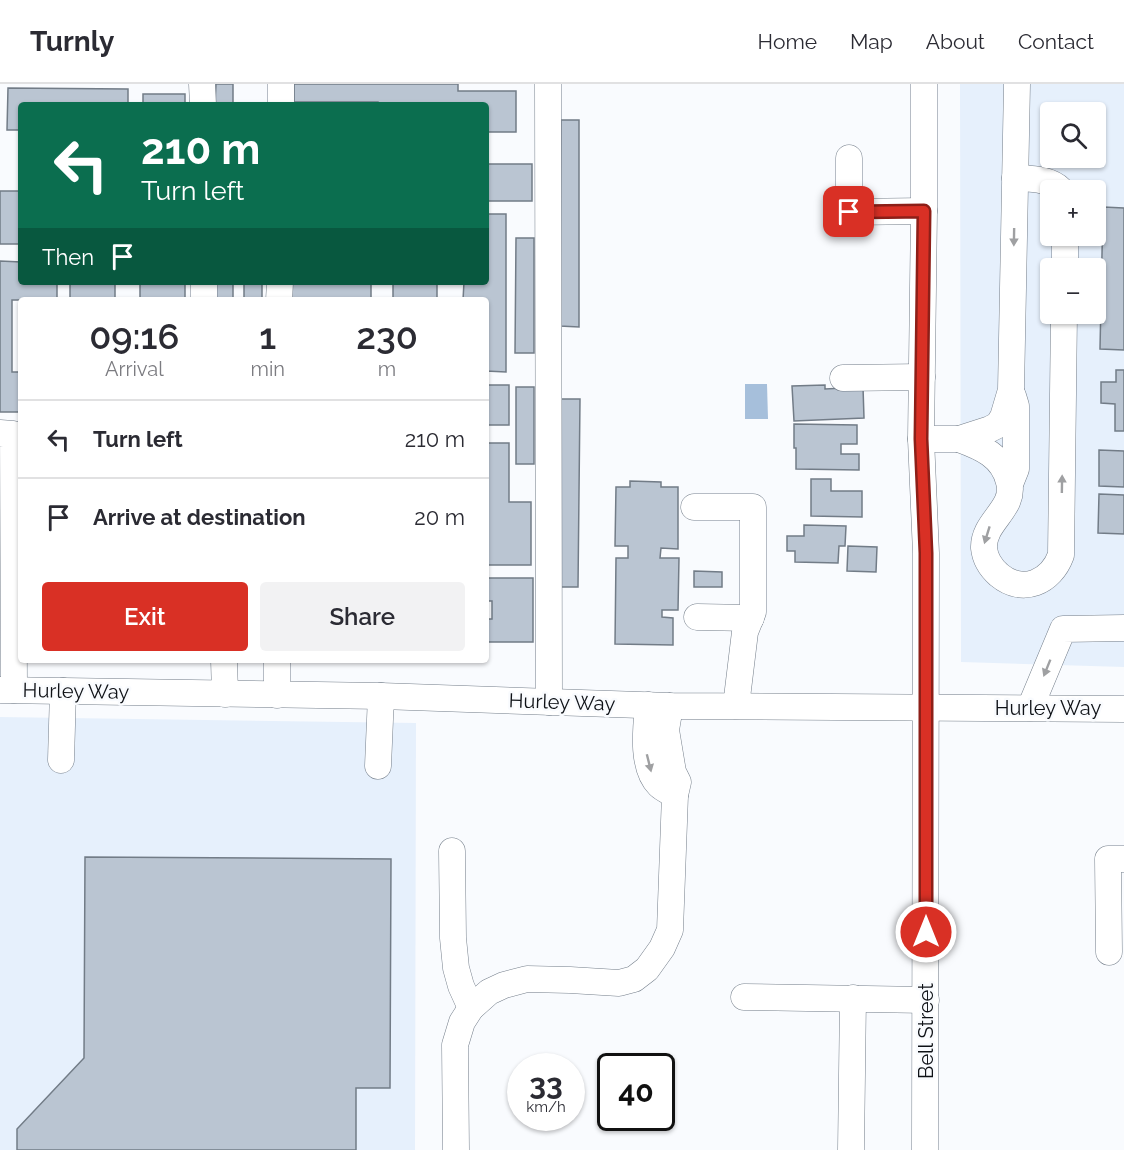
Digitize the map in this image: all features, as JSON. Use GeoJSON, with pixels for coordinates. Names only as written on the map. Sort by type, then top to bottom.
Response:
{"type":"FeatureCollection","features":[{"type":"Feature","properties":{"kind":"street"},"geometry":{"type":"LineString","coordinates":[[202,84],[202,102]]}},
{"type":"Feature","properties":{"kind":"street"},"geometry":{"type":"LineString","coordinates":[[281,102],[282,84]]}},
{"type":"Feature","properties":{"kind":"street"},"geometry":{"type":"LineString","coordinates":[[548,84],[549,702]]}},
{"type":"Feature","properties":{"kind":"street","name":"Bell Street"},"geometry":{"type":"LineString","coordinates":[[924,84],[921,439],[926,553],[926,1150]]}},
{"type":"Feature","properties":{"kind":"street"},"geometry":{"type":"LineString","coordinates":[[921,439],[959,439],[990,429],[1003,417],[1011,390],[1017,84]]}},
{"type":"Feature","properties":{"kind":"street"},"geometry":{"type":"LineString","coordinates":[[849,158],[849,212],[924,211]]}},
{"type":"Feature","properties":{"kind":"street"},"geometry":{"type":"LineString","coordinates":[[1015,178],[1040,180]]}},
{"type":"Feature","properties":{"kind":"street"},"geometry":{"type":"LineString","coordinates":[[1011,390],[1016,406],[1016,469],[1010,484],[1006,506],[990,525],[984,544],[985,554],[995,571],[1016,584],[1028,585],[1049,575],[1061,555],[1064,324]]}},
{"type":"Feature","properties":{"kind":"street"},"geometry":{"type":"LineString","coordinates":[[843,378],[922,377]]}},
{"type":"Feature","properties":{"kind":"street"},"geometry":{"type":"LineString","coordinates":[[0,433],[13,434],[7,690]]}},
{"type":"Feature","properties":{"kind":"street"},"geometry":{"type":"LineString","coordinates":[[959,439],[991,454],[999,462],[1010,484]]}},
{"type":"Feature","properties":{"kind":"street"},"geometry":{"type":"LineString","coordinates":[[694,507],[753,507],[753,612],[745,632],[736,706]]}},
{"type":"Feature","properties":{"kind":"street"},"geometry":{"type":"LineString","coordinates":[[697,618],[751,618]]}},
{"type":"Feature","properties":{"kind":"street"},"geometry":{"type":"LineString","coordinates":[[1030,708],[1063,629],[1124,628]]}},
{"type":"Feature","properties":{"kind":"street"},"geometry":{"type":"LineString","coordinates":[[224,663],[225,694]]}},
{"type":"Feature","properties":{"kind":"street"},"geometry":{"type":"LineString","coordinates":[[277,663],[277,695]]}},
{"type":"Feature","properties":{"kind":"street","name":"Hurley Way"},"geometry":{"type":"LineString","coordinates":[[7,690],[381,696],[659,705],[1124,709]]}},
{"type":"Feature","properties":{"kind":"street"},"geometry":{"type":"LineString","coordinates":[[61,760],[63,691]]}},
{"type":"Feature","properties":{"kind":"street"},"geometry":{"type":"LineString","coordinates":[[378,766],[381,696]]}},
{"type":"Feature","properties":{"kind":"street"},"geometry":{"type":"LineString","coordinates":[[456,1150],[455,1045],[462,1022],[471,1008],[489,992],[527,979],[619,983],[634,979],[647,969],[662,948],[670,930],[675,795],[659,785],[650,770],[646,744],[659,705]]}},
{"type":"Feature","properties":{"kind":"street"},"geometry":{"type":"LineString","coordinates":[[452,851],[453,938],[456,968],[471,1008]]}},
{"type":"Feature","properties":{"kind":"street"},"geometry":{"type":"LineString","coordinates":[[1109,952],[1108,859],[1124,859]]}},
{"type":"Feature","properties":{"kind":"street"},"geometry":{"type":"LineString","coordinates":[[744,997],[926,1000]]}},
{"type":"Feature","properties":{"kind":"street"},"geometry":{"type":"LineString","coordinates":[[850,1150],[853,999]]}},
{"type":"Feature","properties":{"kind":"shaded area"},"geometry":{"type":"Polygon","coordinates":[[[960,84],[1124,84],[1124,667],[961,662],[960,84]]]}},
{"type":"Feature","properties":{"kind":"shaded area"},"geometry":{"type":"Polygon","coordinates":[[[0,717],[416,723],[415,1150],[0,1150],[0,717]]]}},
{"type":"Feature","properties":{"kind":"water"},"geometry":{"type":"Polygon","coordinates":[[[745,384],[767,384],[768,419],[745,419],[745,384]]]}},
{"type":"Feature","properties":{"kind":"building"},"geometry":{"type":"Polygon","coordinates":[[[216,84],[233,84],[233,102],[215,102],[216,84]]]}},
{"type":"Feature","properties":{"kind":"building"},"geometry":{"type":"Polygon","coordinates":[[[294,84],[458,84],[458,91],[516,91],[516,132],[489,132],[489,102],[294,102],[294,84]]]}},
{"type":"Feature","properties":{"kind":"building"},"geometry":{"type":"Polygon","coordinates":[[[8,88],[128,89],[128,102],[18,102],[18,130],[7,130],[8,88]]]}},
{"type":"Feature","properties":{"kind":"building"},"geometry":{"type":"Polygon","coordinates":[[[143,94],[185,94],[185,102],[143,102],[143,94]]]}},
{"type":"Feature","properties":{"kind":"building"},"geometry":{"type":"Polygon","coordinates":[[[561,120],[579,120],[579,327],[560,326],[561,120]]]}},
{"type":"Feature","properties":{"kind":"building"},"geometry":{"type":"Polygon","coordinates":[[[489,164],[532,164],[532,201],[489,201],[489,164]]]}},
{"type":"Feature","properties":{"kind":"building"},"geometry":{"type":"Polygon","coordinates":[[[0,191],[18,191],[18,244],[0,244],[0,191]]]}},
{"type":"Feature","properties":{"kind":"building"},"geometry":{"type":"Polygon","coordinates":[[[1106,207],[1124,208],[1124,350],[1100,349],[1101,324],[1106,324],[1106,258],[1102,258],[1102,246],[1106,246],[1106,207]]]}},
{"type":"Feature","properties":{"kind":"building"},"geometry":{"type":"Polygon","coordinates":[[[489,214],[506,214],[506,372],[489,371],[489,297],[463,297],[464,285],[489,285],[489,214]]]}},
{"type":"Feature","properties":{"kind":"building"},"geometry":{"type":"Polygon","coordinates":[[[516,238],[534,238],[534,353],[515,353],[516,238]]]}},
{"type":"Feature","properties":{"kind":"building"},"geometry":{"type":"Polygon","coordinates":[[[0,261],[18,262],[18,285],[57,285],[57,297],[18,297],[18,300],[12,300],[12,372],[18,372],[18,412],[0,412],[0,261]]]}},
{"type":"Feature","properties":{"kind":"building"},"geometry":{"type":"Polygon","coordinates":[[[70,285],[115,285],[115,297],[70,297],[70,285]]]}},
{"type":"Feature","properties":{"kind":"building"},"geometry":{"type":"Polygon","coordinates":[[[140,285],[185,285],[185,297],[140,297],[140,285]]]}},
{"type":"Feature","properties":{"kind":"building"},"geometry":{"type":"Polygon","coordinates":[[[215,285],[233,285],[233,297],[215,297],[215,285]]]}},
{"type":"Feature","properties":{"kind":"building"},"geometry":{"type":"Polygon","coordinates":[[[244,285],[262,285],[262,297],[244,297],[244,285]]]}},
{"type":"Feature","properties":{"kind":"building"},"geometry":{"type":"Polygon","coordinates":[[[290,285],[371,285],[371,297],[290,297],[290,285]]]}},
{"type":"Feature","properties":{"kind":"building"},"geometry":{"type":"Polygon","coordinates":[[[393,285],[437,285],[437,297],[393,297],[393,285]]]}},
{"type":"Feature","properties":{"kind":"building"},"geometry":{"type":"Polygon","coordinates":[[[1116,370],[1124,370],[1124,431],[1115,431],[1115,404],[1101,403],[1101,382],[1116,382],[1116,370]]]}},
{"type":"Feature","properties":{"kind":"building"},"geometry":{"type":"Polygon","coordinates":[[[489,385],[509,385],[509,425],[489,425],[489,385]]]}},
{"type":"Feature","properties":{"kind":"building"},"geometry":{"type":"Polygon","coordinates":[[[825,385],[825,389],[863,387],[864,418],[794,421],[792,386],[825,385]]]}},
{"type":"Feature","properties":{"kind":"building"},"geometry":{"type":"Polygon","coordinates":[[[516,387],[534,387],[534,464],[516,464],[516,387]]]}},
{"type":"Feature","properties":{"kind":"building"},"geometry":{"type":"Polygon","coordinates":[[[561,399],[580,399],[578,587],[560,587],[561,399]]]}},
{"type":"Feature","properties":{"kind":"building"},"geometry":{"type":"Polygon","coordinates":[[[794,424],[857,425],[857,444],[841,444],[841,454],[859,454],[859,470],[796,469],[794,424]]]}},
{"type":"Feature","properties":{"kind":"building"},"geometry":{"type":"Polygon","coordinates":[[[489,443],[509,443],[509,502],[531,502],[531,565],[489,565],[489,443]]]}},
{"type":"Feature","properties":{"kind":"building"},"geometry":{"type":"Polygon","coordinates":[[[1099,450],[1124,451],[1124,487],[1099,486],[1099,450]]]}},
{"type":"Feature","properties":{"kind":"building"},"geometry":{"type":"Polygon","coordinates":[[[811,479],[831,479],[831,491],[862,491],[862,517],[811,516],[811,479]]]}},
{"type":"Feature","properties":{"kind":"building"},"geometry":{"type":"Polygon","coordinates":[[[630,481],[661,482],[661,487],[678,487],[678,549],[661,548],[660,558],[679,558],[678,610],[662,610],[662,617],[673,618],[673,645],[615,644],[616,558],[628,558],[628,546],[615,546],[616,487],[630,487],[630,481]]]}},
{"type":"Feature","properties":{"kind":"building"},"geometry":{"type":"Polygon","coordinates":[[[1099,494],[1124,495],[1124,534],[1098,533],[1099,494]]]}},
{"type":"Feature","properties":{"kind":"building"},"geometry":{"type":"Polygon","coordinates":[[[804,525],[846,526],[845,546],[839,546],[838,563],[795,562],[795,551],[787,551],[787,536],[804,536],[804,525]]]}},
{"type":"Feature","properties":{"kind":"building"},"geometry":{"type":"Polygon","coordinates":[[[848,546],[877,547],[876,572],[847,571],[848,546]]]}},
{"type":"Feature","properties":{"kind":"building"},"geometry":{"type":"Polygon","coordinates":[[[694,571],[722,572],[722,587],[694,587],[694,571]]]}},
{"type":"Feature","properties":{"kind":"building"},"geometry":{"type":"Polygon","coordinates":[[[489,578],[533,578],[533,642],[489,642],[492,601],[489,601],[489,578]]]}},
{"type":"Feature","properties":{"kind":"building"},"geometry":{"type":"Polygon","coordinates":[[[85,857],[391,859],[390,1088],[356,1088],[356,1150],[17,1150],[17,1129],[84,1058],[85,857]]]}},
{"type":"Feature","properties":{"kind":"route"},"geometry":{"type":"LineString","coordinates":[[849,212],[924,211],[921,439],[926,553],[926,932]]}}]}
